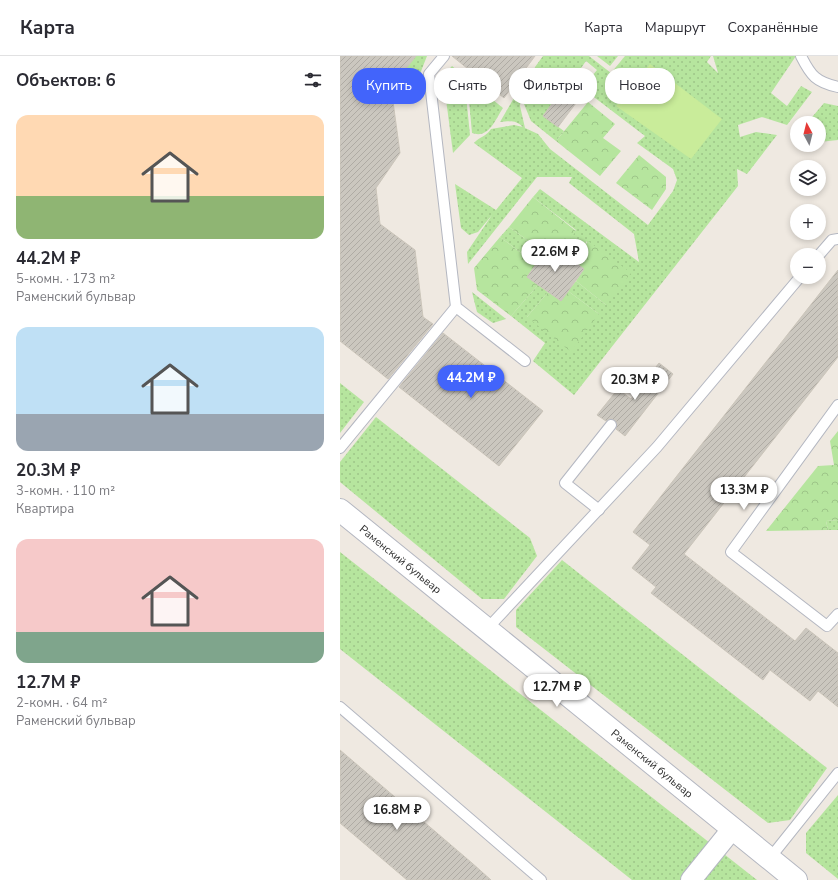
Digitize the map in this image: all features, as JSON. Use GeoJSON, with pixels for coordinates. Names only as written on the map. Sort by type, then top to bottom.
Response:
{"type":"FeatureCollection","features":[{"type":"Feature","properties":{"kind":"street","name":"Раменский бульвар"},"geometry":{"type":"LineString","coordinates":[[340,510],[796,880]]}},
{"type":"Feature","properties":{"kind":"street"},"geometry":{"type":"LineString","coordinates":[[691,880],[733,828]]}},
{"type":"Feature","properties":{"kind":"lane"},"geometry":{"type":"LineString","coordinates":[[444,56],[429,74],[456,307],[525,361]]}},
{"type":"Feature","properties":{"kind":"lane"},"geometry":{"type":"LineString","coordinates":[[801,56],[808,72],[821,83],[838,87]]}},
{"type":"Feature","properties":{"kind":"lane"},"geometry":{"type":"LineString","coordinates":[[825,248],[832,240],[838,238]]}},
{"type":"Feature","properties":{"kind":"lane"},"geometry":{"type":"LineString","coordinates":[[487,630],[657,447],[794,284]]}},
{"type":"Feature","properties":{"kind":"lane"},"geometry":{"type":"LineString","coordinates":[[340,448],[456,307]]}},
{"type":"Feature","properties":{"kind":"lane"},"geometry":{"type":"LineString","coordinates":[[838,405],[731,552],[827,626],[838,614]]}},
{"type":"Feature","properties":{"kind":"lane"},"geometry":{"type":"LineString","coordinates":[[599,510],[565,483],[611,425]]}},
{"type":"Feature","properties":{"kind":"lane"},"geometry":{"type":"LineString","coordinates":[[340,707],[540,880]]}},
{"type":"Feature","properties":{"kind":"lane"},"geometry":{"type":"LineString","coordinates":[[770,858],[838,773]]}},
{"type":"Feature","properties":{"kind":"green space"},"geometry":{"type":"Polygon","coordinates":[[[416,56],[427,56],[422,68],[406,68],[416,56]]]}},
{"type":"Feature","properties":{"kind":"green space"},"geometry":{"type":"Polygon","coordinates":[[[543,56],[589,56],[605,68],[605,104],[675,104],[675,68],[615,68],[625,56],[711,56],[707,62],[718,73],[713,56],[796,56],[771,93],[787,106],[801,86],[812,92],[794,116],[790,116],[790,121],[787,125],[762,117],[738,125],[740,137],[756,132],[777,135],[747,174],[737,169],[738,186],[574,395],[533,361],[545,343],[511,316],[538,285],[548,292],[527,317],[599,314],[568,291],[576,281],[606,305],[587,241],[574,261],[561,252],[576,230],[533,197],[540,189],[639,262],[634,234],[569,183],[572,177],[537,177],[468,264],[467,252],[492,215],[478,232],[469,235],[461,228],[455,184],[496,210],[522,178],[474,143],[491,129],[514,125],[523,127],[518,123],[507,121],[500,122],[510,104],[520,104],[525,128],[538,134],[550,149],[648,225],[673,191],[677,180],[673,169],[637,143],[645,136],[597,99],[597,68],[595,68],[586,61],[581,68],[535,67],[543,56]]]}},
{"type":"Feature","properties":{"kind":"green space"},"geometry":{"type":"Polygon","coordinates":[[[597,56],[618,56],[610,66],[597,56]]]}},
{"type":"Feature","properties":{"kind":"green space"},"geometry":{"type":"Polygon","coordinates":[[[650,64],[655,68],[647,68],[650,64]]]}},
{"type":"Feature","properties":{"kind":"green space"},"geometry":{"type":"Polygon","coordinates":[[[675,83],[722,119],[691,159],[616,106],[618,104],[675,104],[675,83]]]}},
{"type":"Feature","properties":{"kind":"green space"},"geometry":{"type":"Polygon","coordinates":[[[824,103],[838,106],[838,140],[826,141],[826,116],[813,116],[824,103]]]}},
{"type":"Feature","properties":{"kind":"green space"},"geometry":{"type":"Polygon","coordinates":[[[447,104],[467,104],[470,135],[453,153],[447,104]]]}},
{"type":"Feature","properties":{"kind":"green space"},"geometry":{"type":"Polygon","coordinates":[[[469,104],[498,104],[503,108],[487,131],[478,134],[472,133],[469,104]]]}},
{"type":"Feature","properties":{"kind":"green space"},"geometry":{"type":"Polygon","coordinates":[[[524,104],[551,104],[543,116],[564,131],[556,141],[531,121],[524,104]]]}},
{"type":"Feature","properties":{"kind":"green space"},"geometry":{"type":"Polygon","coordinates":[[[586,104],[590,104],[615,124],[603,138],[621,151],[600,176],[556,141],[586,104]]]}},
{"type":"Feature","properties":{"kind":"green space"},"geometry":{"type":"Polygon","coordinates":[[[639,155],[666,177],[666,189],[652,210],[616,183],[639,155]]]}},
{"type":"Feature","properties":{"kind":"green space"},"geometry":{"type":"Polygon","coordinates":[[[533,197],[576,231],[561,252],[544,252],[509,227],[533,197]]]}},
{"type":"Feature","properties":{"kind":"green space"},"geometry":{"type":"Polygon","coordinates":[[[509,227],[544,252],[536,264],[500,237],[509,227]]]}},
{"type":"Feature","properties":{"kind":"green space"},"geometry":{"type":"Polygon","coordinates":[[[500,237],[536,264],[527,277],[538,285],[511,316],[477,290],[474,268],[500,237]]]}},
{"type":"Feature","properties":{"kind":"green space"},"geometry":{"type":"Polygon","coordinates":[[[588,241],[631,273],[606,305],[576,281],[584,269],[574,261],[588,241]]]}},
{"type":"Feature","properties":{"kind":"green space"},"geometry":{"type":"Polygon","coordinates":[[[568,291],[599,314],[571,352],[527,317],[548,292],[561,301],[568,291]]]}},
{"type":"Feature","properties":{"kind":"green space"},"geometry":{"type":"Polygon","coordinates":[[[472,292],[506,319],[493,323],[477,312],[472,292]]]}},
{"type":"Feature","properties":{"kind":"green space"},"geometry":{"type":"Polygon","coordinates":[[[340,383],[364,402],[340,433],[340,383]]]}},
{"type":"Feature","properties":{"kind":"green space"},"geometry":{"type":"Polygon","coordinates":[[[376,417],[530,538],[537,556],[504,599],[482,599],[340,482],[340,462],[376,417]]]}},
{"type":"Feature","properties":{"kind":"green space"},"geometry":{"type":"Polygon","coordinates":[[[838,431],[838,520],[826,521],[828,530],[766,531],[818,466],[834,465],[830,441],[838,431]]]}},
{"type":"Feature","properties":{"kind":"green space"},"geometry":{"type":"Polygon","coordinates":[[[838,520],[838,530],[828,530],[826,521],[838,520]]]}},
{"type":"Feature","properties":{"kind":"green space"},"geometry":{"type":"Polygon","coordinates":[[[340,552],[757,880],[632,880],[340,649],[340,552]]]}},
{"type":"Feature","properties":{"kind":"green space"},"geometry":{"type":"Polygon","coordinates":[[[562,560],[827,768],[790,820],[768,823],[516,627],[516,610],[562,560]]]}},
{"type":"Feature","properties":{"kind":"green space"},"geometry":{"type":"Polygon","coordinates":[[[838,795],[838,879],[806,853],[806,833],[838,795]]]}},
{"type":"Feature","properties":{"kind":"building"},"geometry":{"type":"Polygon","coordinates":[[[340,56],[416,56],[406,68],[352,68],[352,104],[393,104],[400,153],[376,188],[380,224],[415,250],[423,317],[433,324],[388,379],[340,341],[340,56]]]}},
{"type":"Feature","properties":{"kind":"building"},"geometry":{"type":"Polygon","coordinates":[[[452,56],[535,56],[526,68],[509,68],[509,91],[504,98],[501,96],[501,68],[467,68],[452,56]]]}},
{"type":"Feature","properties":{"kind":"building"},"geometry":{"type":"Polygon","coordinates":[[[552,104],[575,104],[558,127],[543,116],[552,104]]]}},
{"type":"Feature","properties":{"kind":"building"},"geometry":{"type":"Polygon","coordinates":[[[550,244],[584,269],[561,301],[527,277],[550,244]]]}},
{"type":"Feature","properties":{"kind":"building"},"geometry":{"type":"Polygon","coordinates":[[[838,270],[838,357],[684,554],[795,641],[806,628],[838,653],[838,707],[818,691],[810,701],[770,670],[763,680],[651,593],[656,587],[632,568],[650,545],[633,532],[838,270]]]}},
{"type":"Feature","properties":{"kind":"building"},"geometry":{"type":"Polygon","coordinates":[[[443,333],[543,411],[499,466],[399,387],[443,333]]]}},
{"type":"Feature","properties":{"kind":"building"},"geometry":{"type":"Polygon","coordinates":[[[659,363],[673,374],[625,436],[616,429],[617,423],[615,420],[609,419],[606,421],[597,415],[618,389],[631,399],[659,363]]]}},
{"type":"Feature","properties":{"kind":"building"},"geometry":{"type":"Polygon","coordinates":[[[340,750],[491,880],[407,880],[340,823],[340,750]]]}}]}
